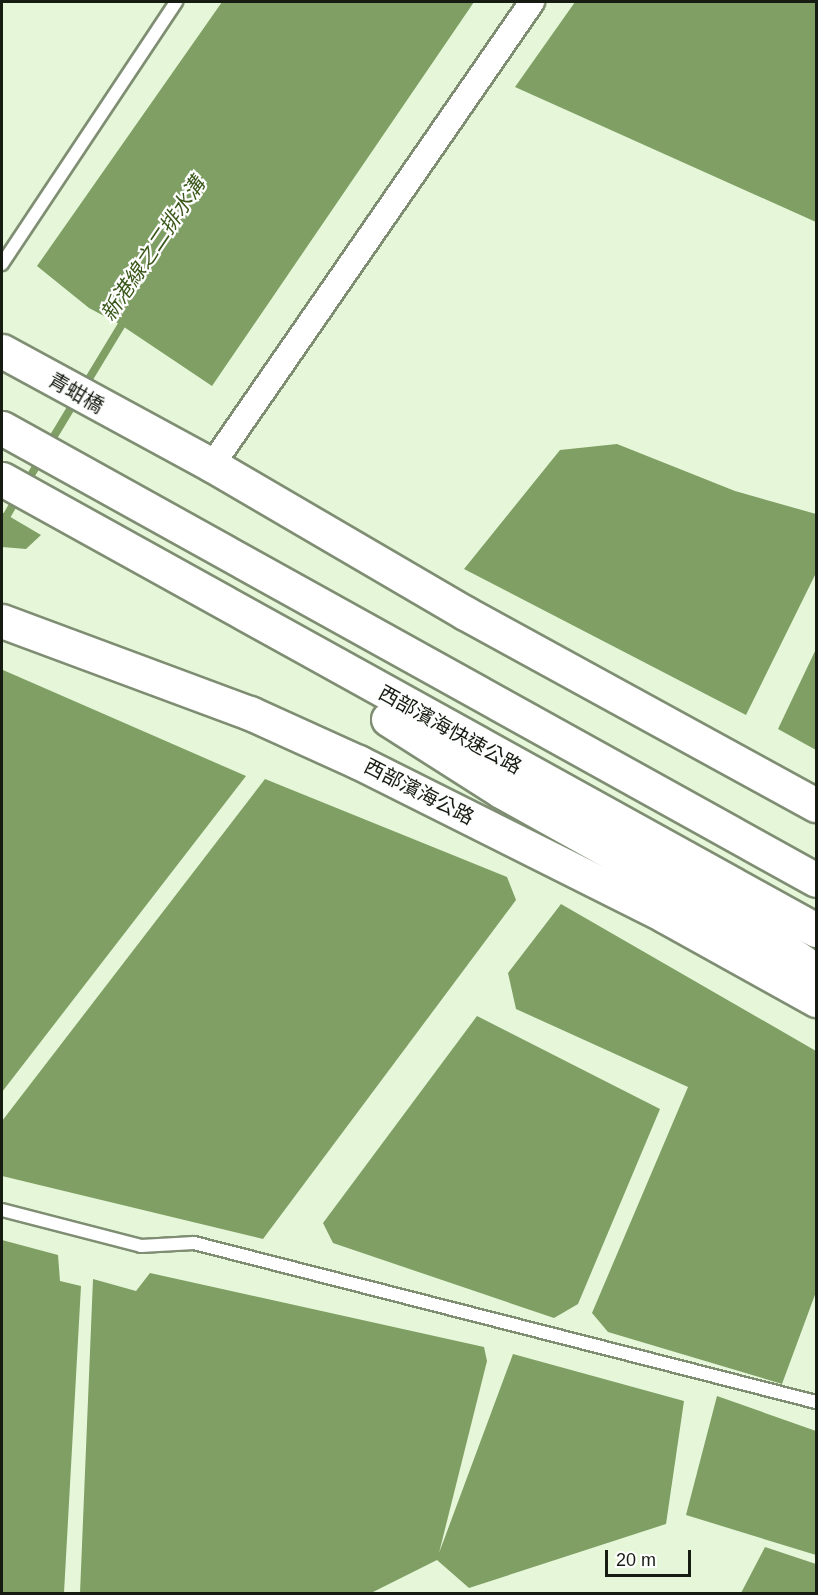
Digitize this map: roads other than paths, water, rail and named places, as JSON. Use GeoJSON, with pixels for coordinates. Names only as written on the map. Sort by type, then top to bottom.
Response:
{"type":"FeatureCollection","features":[{"type":"Feature","properties":{"kind":"main road","name":"青蚶橋"},"geometry":{"type":"LineString","coordinates":[[10,355],[135,426],[212,465]]}},
{"type":"Feature","properties":{"kind":"main road"},"geometry":{"type":"LineString","coordinates":[[2,428],[106,484],[496,706],[816,880]]}},
{"type":"Feature","properties":{"kind":"main road"},"geometry":{"type":"LineString","coordinates":[[212,465],[465,613],[816,805]]}},
{"type":"Feature","properties":{"kind":"main road"},"geometry":{"type":"LineString","coordinates":[[2,479],[86,526],[501,791],[780,946],[816,971]]}},
{"type":"Feature","properties":{"kind":"main road","name":"西部濱海快速公路"},"geometry":{"type":"LineString","coordinates":[[86,526],[816,930]]}},
{"type":"Feature","properties":{"kind":"main road","name":"西部濱海公路"},"geometry":{"type":"LineString","coordinates":[[3,623],[250,713],[358,762],[665,916],[816,1000]]}},
{"type":"Feature","properties":{"kind":"street"},"geometry":{"type":"LineString","coordinates":[[212,465],[531,2]]}},
{"type":"Feature","properties":{"kind":"lane"},"geometry":{"type":"LineString","coordinates":[[2,264],[176,2]]}},
{"type":"Feature","properties":{"kind":"lane"},"geometry":{"type":"LineString","coordinates":[[2,1210],[141,1246],[194,1243],[816,1402]]}},
{"type":"Feature","properties":{"kind":"water"},"geometry":{"type":"Polygon","coordinates":[[[222,2],[474,2],[212,386],[121,325],[89,308],[37,266],[222,2]]]}},
{"type":"Feature","properties":{"kind":"water"},"geometry":{"type":"Polygon","coordinates":[[[575,2],[816,2],[816,222],[515,87],[575,2]]]}},
{"type":"Feature","properties":{"kind":"water"},"geometry":{"type":"Polygon","coordinates":[[[617,444],[735,491],[816,514],[816,573],[746,715],[464,569],[560,450],[617,444]]]}},
{"type":"Feature","properties":{"kind":"water"},"geometry":{"type":"Polygon","coordinates":[[[2,512],[41,535],[26,549],[2,547],[2,512]]]}},
{"type":"Feature","properties":{"kind":"water"},"geometry":{"type":"Polygon","coordinates":[[[816,649],[816,750],[778,729],[816,649]]]}},
{"type":"Feature","properties":{"kind":"water"},"geometry":{"type":"Polygon","coordinates":[[[3,670],[246,776],[2,1092],[2,672],[3,670]]]}},
{"type":"Feature","properties":{"kind":"water"},"geometry":{"type":"Polygon","coordinates":[[[265,779],[507,877],[516,900],[263,1239],[2,1176],[2,1121],[265,779]]]}},
{"type":"Feature","properties":{"kind":"water"},"geometry":{"type":"Polygon","coordinates":[[[561,904],[816,1051],[816,1292],[782,1384],[608,1332],[592,1313],[688,1087],[516,1009],[508,973],[561,904]]]}},
{"type":"Feature","properties":{"kind":"water"},"geometry":{"type":"Polygon","coordinates":[[[477,1016],[660,1109],[578,1304],[554,1318],[333,1243],[323,1223],[477,1016]]]}},
{"type":"Feature","properties":{"kind":"water"},"geometry":{"type":"Polygon","coordinates":[[[2,1240],[58,1255],[60,1281],[81,1286],[64,1593],[2,1593],[2,1240]]]}},
{"type":"Feature","properties":{"kind":"water"},"geometry":{"type":"Polygon","coordinates":[[[150,1273],[484,1347],[487,1361],[439,1553],[513,1354],[684,1401],[666,1524],[469,1588],[437,1560],[371,1593],[80,1593],[93,1279],[136,1291],[150,1273]]]}},
{"type":"Feature","properties":{"kind":"water"},"geometry":{"type":"Polygon","coordinates":[[[717,1396],[816,1431],[816,1555],[686,1515],[717,1396]]]}},
{"type":"Feature","properties":{"kind":"water"},"geometry":{"type":"Polygon","coordinates":[[[765,1547],[816,1564],[816,1593],[741,1593],[765,1547]]]}},
{"type":"Feature","properties":{"kind":"waterway","name":"新港線之二排水溝"},"geometry":{"type":"LineString","coordinates":[[84,387],[127,316]]}},
{"type":"Feature","properties":{"kind":"waterway","name":"新港線之二排水溝"},"geometry":{"type":"LineString","coordinates":[[48,446],[77,398]]}},
{"type":"Feature","properties":{"kind":"waterway","name":"新港線之二排水溝"},"geometry":{"type":"LineString","coordinates":[[25,485],[42,457]]}},
{"type":"Feature","properties":{"kind":"waterway","name":"新港線之二排水溝"},"geometry":{"type":"LineString","coordinates":[[2,524],[18,496]]}}]}
